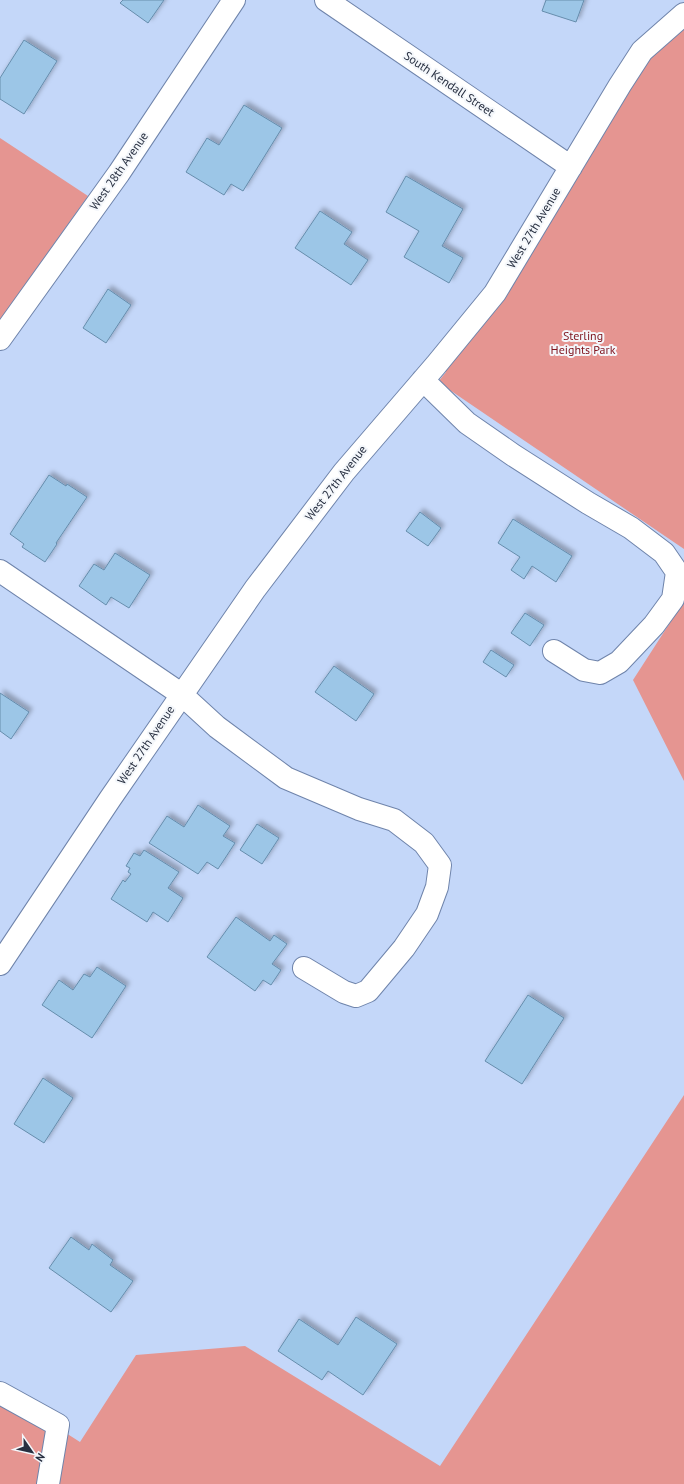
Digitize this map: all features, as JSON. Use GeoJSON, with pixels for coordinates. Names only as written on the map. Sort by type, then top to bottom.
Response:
{"type":"FeatureCollection","features":[{"type":"Feature","properties":{"kind":"street","name":"West 28th Avenue"},"geometry":{"type":"LineString","coordinates":[[0,339],[119,173],[234,0]]}},
{"type":"Feature","properties":{"kind":"street","name":"South Kendall Street"},"geometry":{"type":"LineString","coordinates":[[326,0],[571,168]]}},
{"type":"Feature","properties":{"kind":"street","name":"West 27th Avenue"},"geometry":{"type":"LineString","coordinates":[[0,964],[181,694],[255,589],[344,472],[495,293],[642,51],[684,14]]}},
{"type":"Feature","properties":{"kind":"street"},"geometry":{"type":"LineString","coordinates":[[423,380],[467,423],[569,491],[631,528],[664,553],[678,572],[673,599],[654,625],[619,662],[600,673],[584,670],[554,651]]}},
{"type":"Feature","properties":{"kind":"street"},"geometry":{"type":"LineString","coordinates":[[0,571],[181,694],[217,727],[286,778],[359,808],[394,820],[424,843],[440,864],[437,887],[428,914],[404,948],[368,991],[356,996],[344,992],[304,968]]}},
{"type":"Feature","properties":{"kind":"street"},"geometry":{"type":"LineString","coordinates":[[0,1393],[58,1425],[48,1484]]}},
{"type":"Feature","properties":{"kind":"green space","name":"Sterling Heights Park"},"geometry":{"type":"Polygon","coordinates":[[[684,14],[684,549],[438,382],[446,372],[436,365],[620,85],[684,14]]]}},
{"type":"Feature","properties":{"kind":"green space"},"geometry":{"type":"Polygon","coordinates":[[[0,138],[88,196],[0,320],[0,138]]]}},
{"type":"Feature","properties":{"kind":"green space"},"geometry":{"type":"Polygon","coordinates":[[[684,601],[684,781],[633,680],[684,601]]]}},
{"type":"Feature","properties":{"kind":"green space"},"geometry":{"type":"Polygon","coordinates":[[[684,1095],[684,1484],[0,1484],[0,1391],[80,1442],[136,1355],[245,1346],[440,1466],[684,1095]]]}},
{"type":"Feature","properties":{"kind":"building"},"geometry":{"type":"Polygon","coordinates":[[[123,0],[164,0],[148,23],[120,3],[123,0]]]}},
{"type":"Feature","properties":{"kind":"building"},"geometry":{"type":"Polygon","coordinates":[[[546,0],[584,0],[576,22],[542,11],[546,0]]]}},
{"type":"Feature","properties":{"kind":"building"},"geometry":{"type":"Polygon","coordinates":[[[24,40],[57,61],[24,114],[0,99],[0,78],[24,40]]]}},
{"type":"Feature","properties":{"kind":"building"},"geometry":{"type":"Polygon","coordinates":[[[244,105],[282,128],[243,191],[231,184],[224,195],[186,172],[207,138],[219,145],[244,105]]]}},
{"type":"Feature","properties":{"kind":"building"},"geometry":{"type":"Polygon","coordinates":[[[406,176],[463,209],[442,246],[463,258],[449,283],[404,257],[419,231],[386,212],[406,176]]]}},
{"type":"Feature","properties":{"kind":"building"},"geometry":{"type":"Polygon","coordinates":[[[320,211],[352,232],[344,244],[368,260],[351,285],[295,248],[320,211]]]}},
{"type":"Feature","properties":{"kind":"building"},"geometry":{"type":"Polygon","coordinates":[[[108,289],[131,305],[106,343],[83,328],[108,289]]]}},
{"type":"Feature","properties":{"kind":"building"},"geometry":{"type":"Polygon","coordinates":[[[49,475],[66,486],[67,484],[87,497],[45,562],[22,547],[24,544],[10,534],[49,475]]]}},
{"type":"Feature","properties":{"kind":"building"},"geometry":{"type":"Polygon","coordinates":[[[420,512],[441,528],[428,546],[406,531],[420,512]]]}},
{"type":"Feature","properties":{"kind":"building"},"geometry":{"type":"Polygon","coordinates":[[[513,519],[572,556],[556,582],[532,566],[524,579],[511,570],[520,557],[498,543],[513,519]]]}},
{"type":"Feature","properties":{"kind":"building"},"geometry":{"type":"Polygon","coordinates":[[[115,553],[150,575],[129,608],[111,597],[106,605],[79,586],[94,564],[104,570],[115,553]]]}},
{"type":"Feature","properties":{"kind":"building"},"geometry":{"type":"Polygon","coordinates":[[[525,613],[544,625],[530,646],[511,633],[525,613]]]}},
{"type":"Feature","properties":{"kind":"building"},"geometry":{"type":"Polygon","coordinates":[[[491,650],[514,665],[506,677],[483,662],[491,650]]]}},
{"type":"Feature","properties":{"kind":"building"},"geometry":{"type":"Polygon","coordinates":[[[334,666],[374,694],[356,721],[315,692],[334,666]]]}},
{"type":"Feature","properties":{"kind":"building"},"geometry":{"type":"Polygon","coordinates":[[[0,693],[29,712],[11,739],[0,731],[0,693]]]}},
{"type":"Feature","properties":{"kind":"building"},"geometry":{"type":"Polygon","coordinates":[[[198,805],[230,826],[223,836],[235,843],[218,869],[207,862],[198,874],[149,843],[167,816],[184,827],[198,805]]]}},
{"type":"Feature","properties":{"kind":"building"},"geometry":{"type":"Polygon","coordinates":[[[257,824],[279,838],[262,864],[240,850],[257,824]]]}},
{"type":"Feature","properties":{"kind":"building"},"geometry":{"type":"Polygon","coordinates":[[[144,850],[179,872],[168,888],[183,898],[168,922],[153,912],[147,922],[111,899],[123,880],[125,882],[131,874],[128,872],[130,868],[126,866],[134,853],[140,856],[144,850]]]}},
{"type":"Feature","properties":{"kind":"building"},"geometry":{"type":"Polygon","coordinates":[[[236,917],[270,941],[274,935],[287,944],[272,964],[281,970],[271,985],[263,980],[255,991],[207,957],[236,917]]]}},
{"type":"Feature","properties":{"kind":"building"},"geometry":{"type":"Polygon","coordinates":[[[97,967],[126,986],[92,1038],[42,1005],[59,980],[73,990],[84,974],[90,977],[97,967]]]}},
{"type":"Feature","properties":{"kind":"building"},"geometry":{"type":"Polygon","coordinates":[[[528,995],[564,1018],[522,1084],[485,1061],[528,995]]]}},
{"type":"Feature","properties":{"kind":"building"},"geometry":{"type":"Polygon","coordinates":[[[43,1078],[73,1098],[44,1143],[14,1124],[43,1078]]]}},
{"type":"Feature","properties":{"kind":"building"},"geometry":{"type":"Polygon","coordinates":[[[71,1237],[89,1250],[92,1244],[113,1260],[110,1265],[133,1281],[111,1312],[49,1268],[71,1237]]]}},
{"type":"Feature","properties":{"kind":"building"},"geometry":{"type":"Polygon","coordinates":[[[356,1317],[397,1344],[363,1395],[328,1371],[322,1380],[278,1351],[299,1319],[338,1345],[356,1317]]]}}]}
